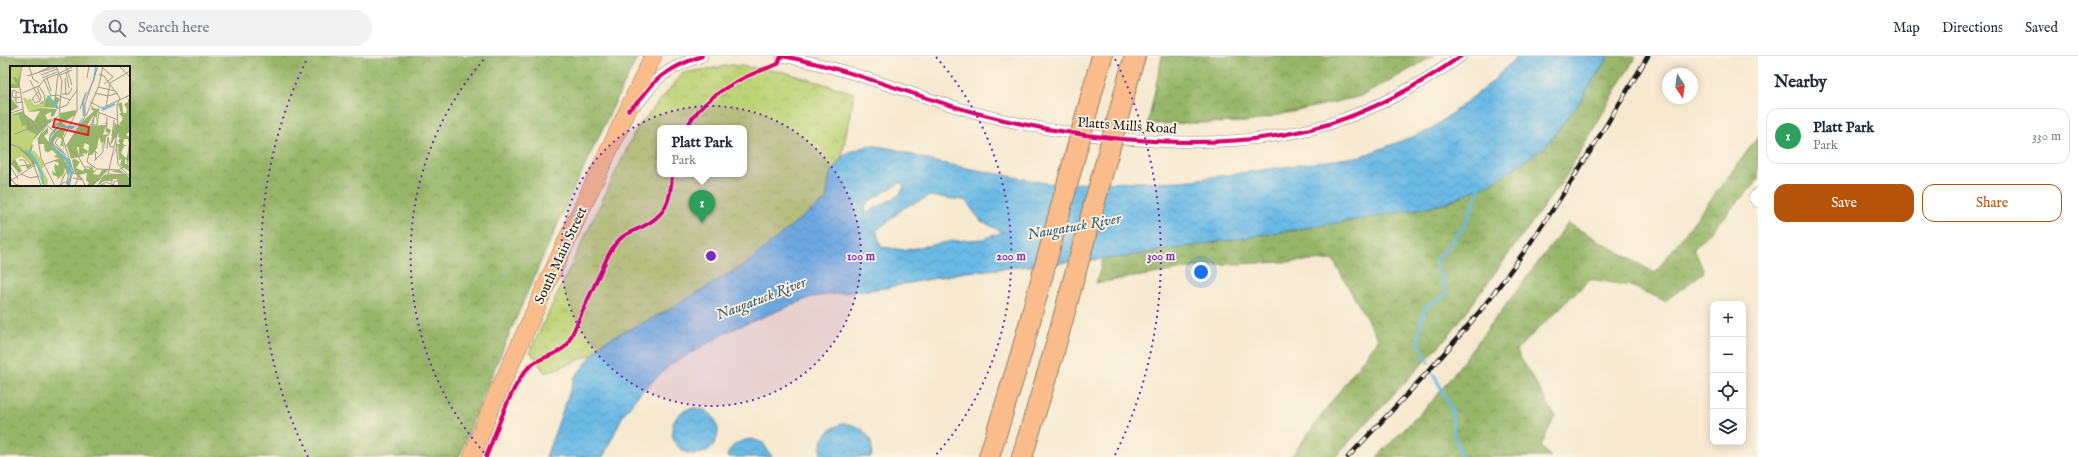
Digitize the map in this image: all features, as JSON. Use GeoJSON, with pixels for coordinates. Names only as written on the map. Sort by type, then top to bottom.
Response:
{"type":"FeatureCollection","features":[{"type":"Feature","properties":{"kind":"highway"},"geometry":{"type":"LineString","coordinates":[[989,457],[1021,354],[1100,64]]}},
{"type":"Feature","properties":{"kind":"highway"},"geometry":{"type":"LineString","coordinates":[[1022,457],[1053,355],[1132,65]]}},
{"type":"Feature","properties":{"kind":"main road","name":"South Main Street"},"geometry":{"type":"LineString","coordinates":[[472,457],[490,410],[560,255],[653,56]]}},
{"type":"Feature","properties":{"kind":"street"},"geometry":{"type":"LineString","coordinates":[[628,110],[640,102],[660,77],[680,64],[702,56]]}},
{"type":"Feature","properties":{"kind":"street","name":"Platts Mills Road"},"geometry":{"type":"LineString","coordinates":[[782,56],[822,63],[960,108],[1009,121],[1093,135],[1188,141],[1259,138],[1329,124],[1352,116],[1400,94],[1461,56]]}},
{"type":"Feature","properties":{"kind":"green space"},"geometry":{"type":"Polygon","coordinates":[[[0,56],[638,56],[544,255],[500,355],[459,457],[0,457],[0,56]]]}},
{"type":"Feature","properties":{"kind":"green space"},"geometry":{"type":"Polygon","coordinates":[[[1162,56],[1434,56],[1362,96],[1248,122],[1148,124],[1162,56]]]}},
{"type":"Feature","properties":{"kind":"green space"},"geometry":{"type":"Polygon","coordinates":[[[1609,56],[1636,56],[1566,176],[1450,334],[1335,457],[1291,457],[1378,339],[1333,260],[1210,265],[1096,283],[1103,259],[1301,229],[1443,204],[1492,183],[1577,106],[1609,56]]]}},
{"type":"Feature","properties":{"kind":"green space"},"geometry":{"type":"Polygon","coordinates":[[[732,65],[784,72],[854,93],[833,200],[791,245],[625,342],[545,373],[530,351],[637,128],[683,73],[732,65]]]}},
{"type":"Feature","properties":{"kind":"green space"},"geometry":{"type":"Polygon","coordinates":[[[1758,137],[1758,180],[1694,249],[1704,272],[1665,301],[1631,286],[1590,279],[1516,350],[1555,416],[1541,446],[1551,457],[1377,457],[1436,397],[1568,223],[1655,273],[1758,137]]]}},
{"type":"Feature","properties":{"kind":"water","name":"Naugatuck River"},"geometry":{"type":"Polygon","coordinates":[[[1517,56],[1609,56],[1577,106],[1545,147],[1492,183],[1443,204],[1375,217],[1123,257],[966,272],[884,288],[812,297],[731,330],[670,365],[639,394],[623,415],[603,457],[546,457],[575,377],[603,342],[663,313],[747,263],[797,221],[826,200],[830,174],[845,154],[870,145],[894,149],[935,162],[1051,184],[1184,181],[1362,156],[1430,130],[1491,83],[1517,56]],[[901,182],[868,202],[864,209],[867,213],[899,195],[904,187],[901,182]],[[930,196],[905,207],[876,231],[881,247],[905,250],[953,241],[983,239],[1003,232],[981,221],[965,200],[930,196]]]}},
{"type":"Feature","properties":{"kind":"water"},"geometry":{"type":"Polygon","coordinates":[[[690,408],[700,408],[708,412],[714,418],[718,426],[718,436],[714,444],[708,450],[700,454],[690,454],[682,450],[676,444],[672,436],[672,426],[676,418],[682,412],[690,408]]]}},
{"type":"Feature","properties":{"kind":"water"},"geometry":{"type":"Polygon","coordinates":[[[842,424],[855,426],[866,433],[871,443],[871,457],[821,457],[821,446],[825,436],[836,426],[842,424]]]}},
{"type":"Feature","properties":{"kind":"water"},"geometry":{"type":"Polygon","coordinates":[[[752,439],[763,443],[772,457],[727,457],[733,446],[743,441],[752,439]]]}},
{"type":"Feature","properties":{"kind":"waterway"},"geometry":{"type":"LineString","coordinates":[[1428,362],[1418,340],[1424,309],[1447,293],[1435,262],[1465,225],[1481,185]]}},
{"type":"Feature","properties":{"kind":"waterway"},"geometry":{"type":"LineString","coordinates":[[1434,374],[1452,411],[1454,434],[1462,457]]}},
{"type":"Feature","properties":{"kind":"railway"},"geometry":{"type":"LineString","coordinates":[[1348,457],[1448,349],[1503,281],[1526,250],[1568,186],[1648,56]]}},
{"type":"Feature","properties":{"kind":"cycle path"},"geometry":{"type":"LineString","coordinates":[[628,110],[636,104],[652,85],[671,69],[702,56]]}},
{"type":"Feature","properties":{"kind":"cycle path"},"geometry":{"type":"LineString","coordinates":[[688,125],[700,109],[717,94],[747,76],[778,64],[781,56]]}},
{"type":"Feature","properties":{"kind":"cycle path"},"geometry":{"type":"LineString","coordinates":[[782,56],[833,68],[958,108],[1024,124],[1111,138],[1202,142],[1289,134],[1329,124],[1364,111],[1398,95],[1461,56]]}},
{"type":"Feature","properties":{"kind":"cycle path"},"geometry":{"type":"LineString","coordinates":[[486,457],[511,395],[523,374],[534,363],[559,352],[567,345],[611,250],[623,236],[649,223],[661,213],[668,200],[672,177]]}},
{"type":"Feature","properties":{"kind":"place","name":"Platt Park"},"geometry":{"type":"Point","coordinates":[702,223]}}]}
